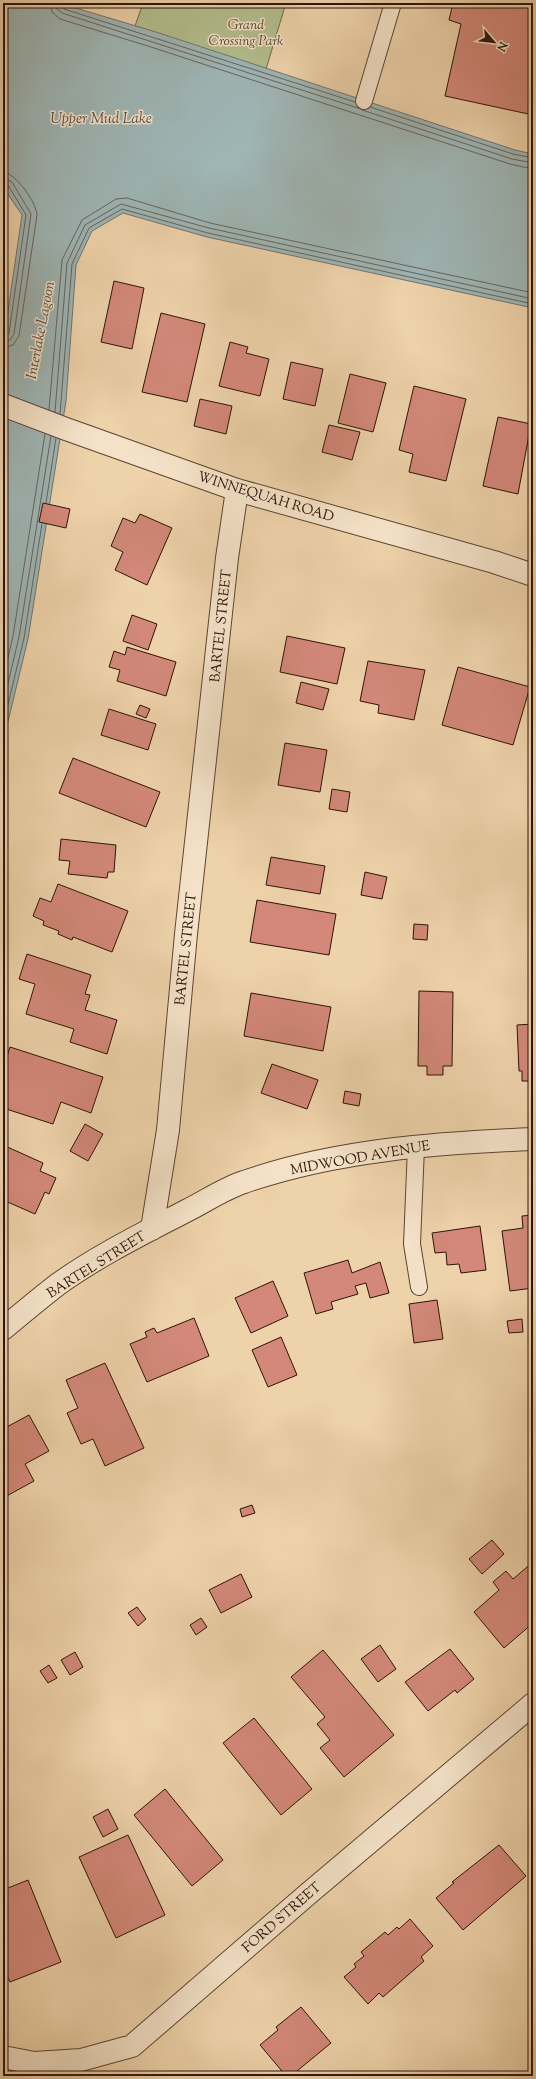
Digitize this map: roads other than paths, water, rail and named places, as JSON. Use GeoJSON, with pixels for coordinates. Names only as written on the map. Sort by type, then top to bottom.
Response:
{"type":"FeatureCollection","features":[{"type":"Feature","properties":{"kind":"street","name":"WINNEQUAH ROAD"},"geometry":{"type":"LineString","coordinates":[[3,405],[237,490],[486,560],[533,575]]}},
{"type":"Feature","properties":{"kind":"street","name":"BARTEL STREET"},"geometry":{"type":"LineString","coordinates":[[3,1329],[58,1285],[152,1229],[168,1130],[188,913],[237,490]]}},
{"type":"Feature","properties":{"kind":"street","name":"MIDWOOD AVENUE"},"geometry":{"type":"LineString","coordinates":[[152,1229],[243,1182],[328,1160],[440,1143],[533,1139]]}},
{"type":"Feature","properties":{"kind":"street","name":"FORD STREET"},"geometry":{"type":"LineString","coordinates":[[3,2057],[34,2063],[42,2069],[132,2046],[308,1894],[533,1704]]}},
{"type":"Feature","properties":{"kind":"lane"},"geometry":{"type":"LineString","coordinates":[[364,101],[393,3]]}},
{"type":"Feature","properties":{"kind":"lane"},"geometry":{"type":"LineString","coordinates":[[416,1147],[412,1244],[419,1287]]}},
{"type":"Feature","properties":{"kind":"water","name":"Upper Mud Lake"},"geometry":{"type":"Polygon","coordinates":[[[3,3],[59,3],[156,32],[515,150],[533,154],[533,308],[207,237],[123,213],[92,231],[76,265],[66,401],[28,639],[3,742],[3,345],[22,215],[3,187],[3,3]]]}},
{"type":"Feature","properties":{"kind":"park label","name":"Grand Crossing Park"},"geometry":{"type":"Point","coordinates":[246,32]}},
{"type":"Feature","properties":{"kind":"water label","name":"Interlake Lagoon"},"geometry":{"type":"Point","coordinates":[40,330]}}]}
